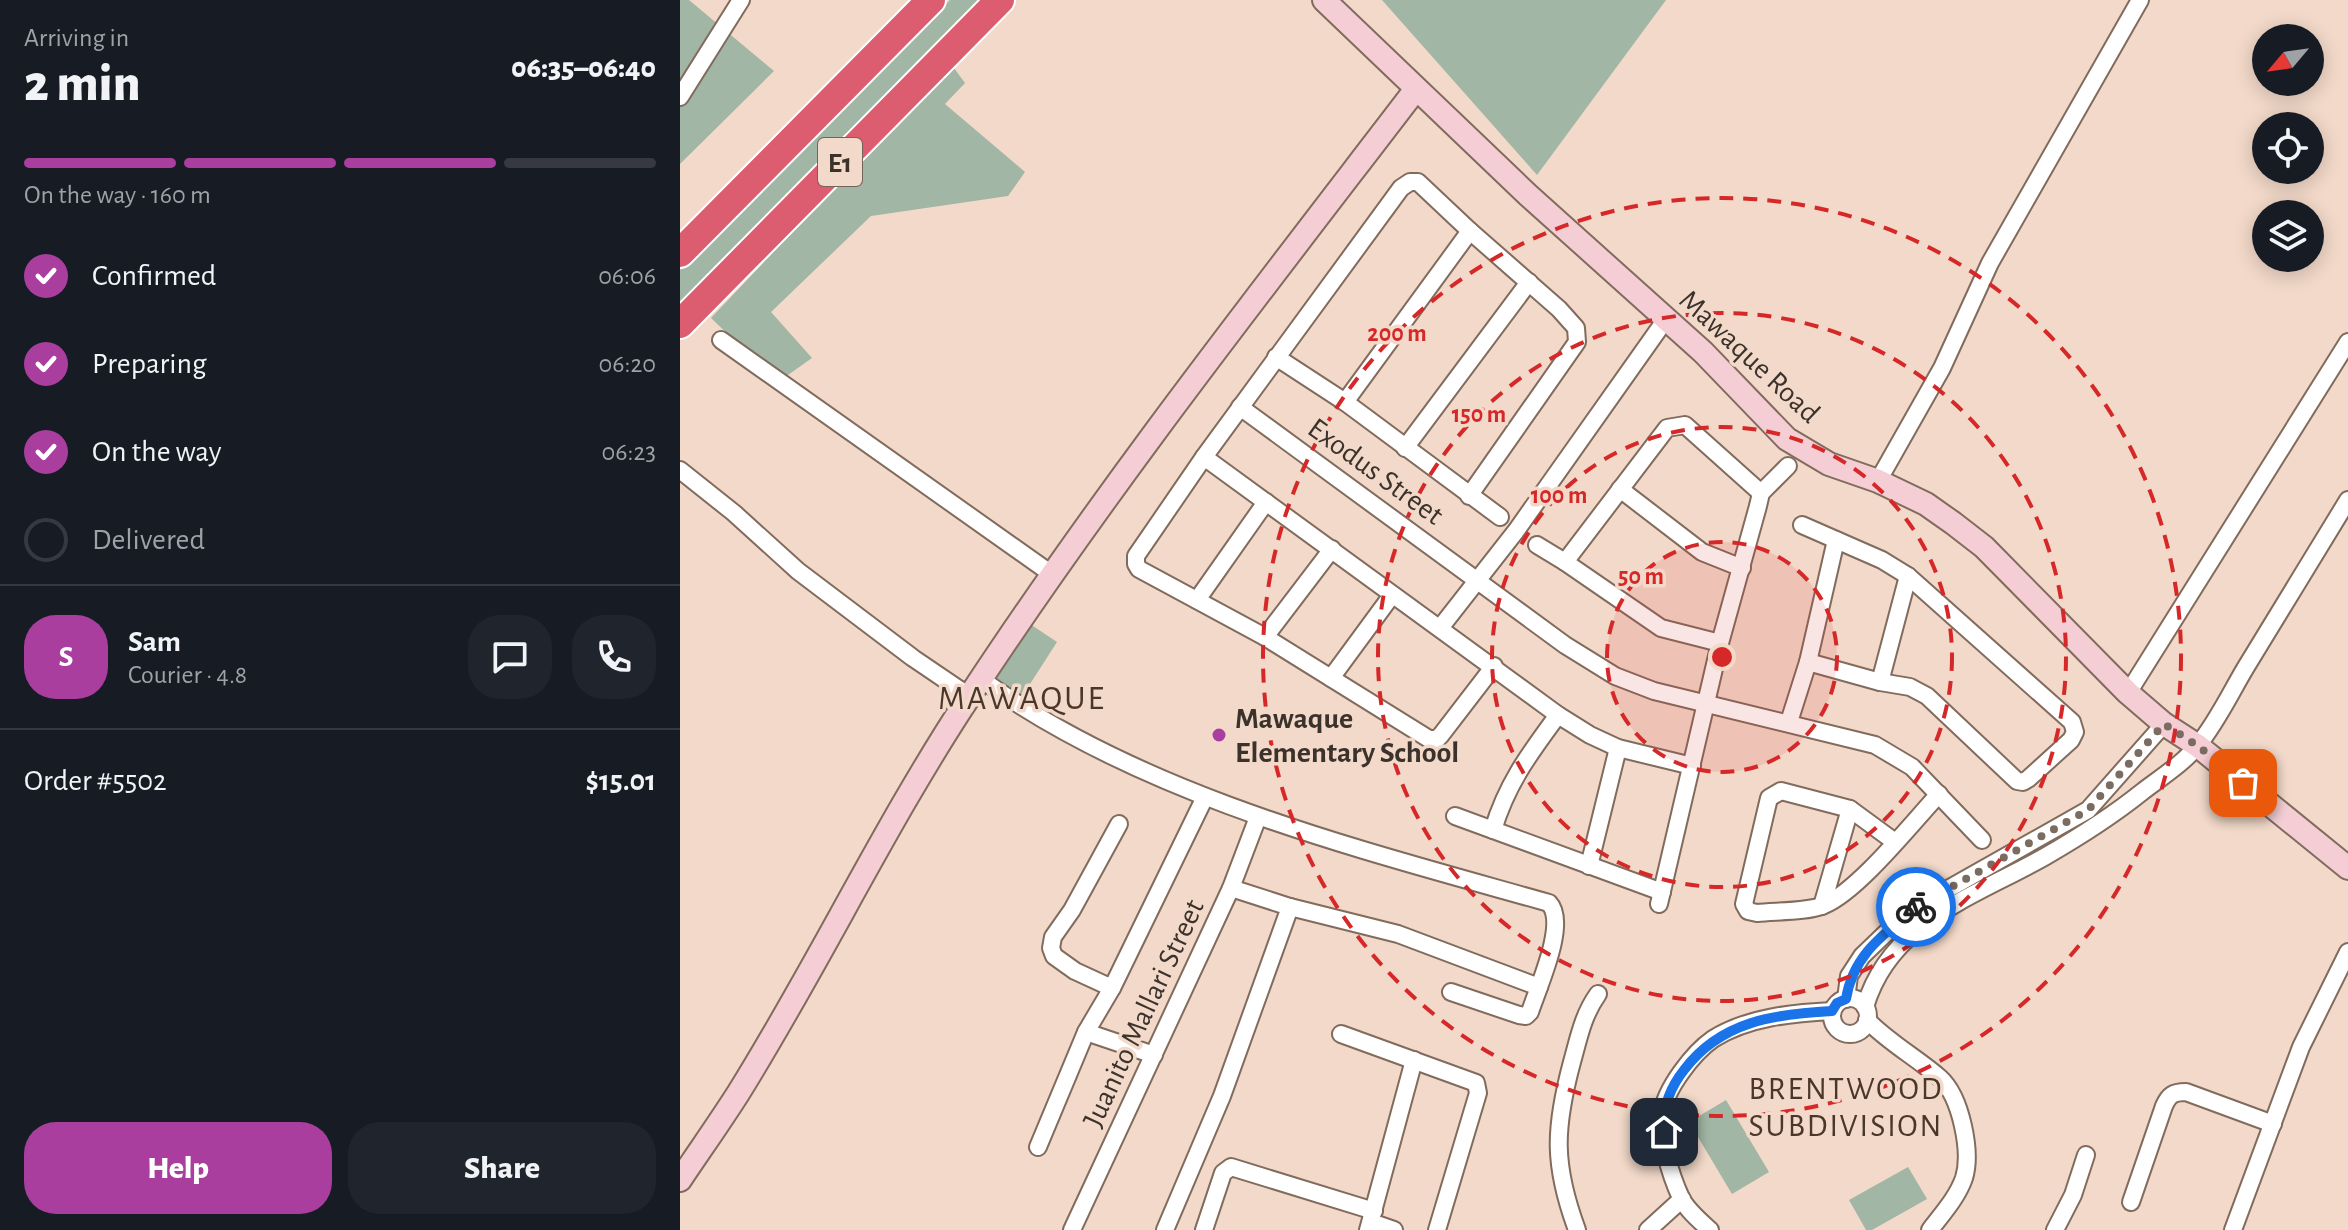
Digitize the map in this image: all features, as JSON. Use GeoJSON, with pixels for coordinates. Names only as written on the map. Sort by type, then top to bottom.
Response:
{"type":"FeatureCollection","features":[{"type":"Feature","properties":{"kind":"highway","name":"E1"},"geometry":{"type":"LineString","coordinates":[[680,253],[931,0]]}},
{"type":"Feature","properties":{"kind":"highway","name":"E1"},"geometry":{"type":"LineString","coordinates":[[680,324],[1000,0]]}},
{"type":"Feature","properties":{"kind":"main road","name":"Mawaque Road"},"geometry":{"type":"LineString","coordinates":[[1324,0],[1416,89],[1703,352],[1787,439],[1829,464],[1878,481],[1926,504],[1984,547],[2128,693],[2348,868]]}},
{"type":"Feature","properties":{"kind":"main road"},"geometry":{"type":"LineString","coordinates":[[680,1180],[739,1091],[920,772],[975,688],[1235,325],[1416,89]]}},
{"type":"Feature","properties":{"kind":"street"},"geometry":{"type":"LineString","coordinates":[[680,97],[741,0]]}},
{"type":"Feature","properties":{"kind":"street"},"geometry":{"type":"LineString","coordinates":[[1878,481],[1942,368],[1990,263],[2140,0]]}},
{"type":"Feature","properties":{"kind":"street"},"geometry":{"type":"LineString","coordinates":[[1469,496],[1577,342],[1576,328],[1559,309],[1418,182],[1410,182],[1401,188],[1204,457],[1136,556],[1136,564],[1139,569],[1265,637],[1429,739],[1437,739],[1494,666]]}},
{"type":"Feature","properties":{"kind":"street"},"geometry":{"type":"LineString","coordinates":[[1345,402],[1470,231]]}},
{"type":"Feature","properties":{"kind":"street"},"geometry":{"type":"LineString","coordinates":[[1405,448],[1529,282]]}},
{"type":"Feature","properties":{"kind":"street"},"geometry":{"type":"LineString","coordinates":[[1440,628],[1478,581],[1666,319]]}},
{"type":"Feature","properties":{"kind":"street"},"geometry":{"type":"LineString","coordinates":[[721,340],[1053,575]]}},
{"type":"Feature","properties":{"kind":"street"},"geometry":{"type":"LineString","coordinates":[[2128,693],[2348,342]]}},
{"type":"Feature","properties":{"kind":"street"},"geometry":{"type":"LineString","coordinates":[[1276,357],[1345,402],[1500,517]]}},
{"type":"Feature","properties":{"kind":"street","name":"Exodus Street"},"geometry":{"type":"LineString","coordinates":[[1240,407],[1565,645],[1615,676],[1707,706],[1789,722],[1875,745],[1912,767],[1982,840]]}},
{"type":"Feature","properties":{"kind":"street"},"geometry":{"type":"LineString","coordinates":[[1565,562],[1667,428],[1685,425],[1761,493]]}},
{"type":"Feature","properties":{"kind":"street"},"geometry":{"type":"LineString","coordinates":[[1204,457],[1558,715],[1618,748],[1692,766]]}},
{"type":"Feature","properties":{"kind":"street"},"geometry":{"type":"LineString","coordinates":[[1455,816],[1589,866],[1660,898],[1720,643],[1761,493],[1788,466]]}},
{"type":"Feature","properties":{"kind":"street"},"geometry":{"type":"LineString","coordinates":[[680,470],[734,513],[798,571],[913,658],[1014,704],[1077,739],[1205,797],[1258,817],[1549,903],[1557,915],[1553,941],[1539,987],[1526,1016],[1451,992]]}},
{"type":"Feature","properties":{"kind":"street"},"geometry":{"type":"LineString","coordinates":[[1620,489],[1702,552],[1742,568]]}},
{"type":"Feature","properties":{"kind":"street"},"geometry":{"type":"LineString","coordinates":[[1930,1230],[1949,1206],[1964,1177],[1964,1131],[1957,1105],[1944,1081],[1869,1018],[1857,1000],[1846,999],[1837,1003],[1832,1011],[1833,1022],[1845,1034],[1857,1033],[1869,1018],[1872,985],[1880,969],[1929,920],[2094,826],[2135,798],[2198,746],[2348,500]]}},
{"type":"Feature","properties":{"kind":"street"},"geometry":{"type":"LineString","coordinates":[[1197,600],[1266,502]]}},
{"type":"Feature","properties":{"kind":"street"},"geometry":{"type":"LineString","coordinates":[[1802,525],[1882,560],[1908,576],[2072,722],[2075,732],[2071,740],[2028,779],[2017,781],[1934,701],[1910,687],[1808,662]]}},
{"type":"Feature","properties":{"kind":"street"},"geometry":{"type":"LineString","coordinates":[[1789,722],[1808,662],[1836,540]]}},
{"type":"Feature","properties":{"kind":"street"},"geometry":{"type":"LineString","coordinates":[[1537,545],[1661,628],[1720,643]]}},
{"type":"Feature","properties":{"kind":"street"},"geometry":{"type":"LineString","coordinates":[[1265,637],[1332,549]]}},
{"type":"Feature","properties":{"kind":"street"},"geometry":{"type":"LineString","coordinates":[[1880,682],[1908,576]]}},
{"type":"Feature","properties":{"kind":"street"},"geometry":{"type":"LineString","coordinates":[[1331,678],[1392,595]]}},
{"type":"Feature","properties":{"kind":"street"},"geometry":{"type":"LineString","coordinates":[[1493,830],[1502,800],[1525,759],[1558,715]]}},
{"type":"Feature","properties":{"kind":"street"},"geometry":{"type":"LineString","coordinates":[[1846,999],[1849,976],[1862,956],[1888,931],[1918,906],[2088,810],[2164,724]]}},
{"type":"Feature","properties":{"kind":"street"},"geometry":{"type":"LineString","coordinates":[[1589,866],[1618,748]]}},
{"type":"Feature","properties":{"kind":"street"},"geometry":{"type":"LineString","coordinates":[[1895,842],[1850,809],[1781,791],[1769,798],[1744,904],[1748,911],[1757,913],[1822,906],[1843,894],[1895,842],[1939,794]]}},
{"type":"Feature","properties":{"kind":"street"},"geometry":{"type":"LineString","coordinates":[[1038,1147],[1086,1032],[1112,988],[1205,797]]}},
{"type":"Feature","properties":{"kind":"street"},"geometry":{"type":"LineString","coordinates":[[1822,906],[1850,809]]}},
{"type":"Feature","properties":{"kind":"street","name":"Juanito Mallari Street"},"geometry":{"type":"LineString","coordinates":[[1072,1230],[1231,888],[1258,817]]}},
{"type":"Feature","properties":{"kind":"street"},"geometry":{"type":"LineString","coordinates":[[1112,988],[1075,971],[1054,956],[1051,948],[1053,937],[1072,910],[1119,824]]}},
{"type":"Feature","properties":{"kind":"street"},"geometry":{"type":"LineString","coordinates":[[1231,888],[1290,907],[1398,934],[1539,987]]}},
{"type":"Feature","properties":{"kind":"street"},"geometry":{"type":"LineString","coordinates":[[1165,1230],[1222,1096],[1290,907]]}},
{"type":"Feature","properties":{"kind":"street"},"geometry":{"type":"LineString","coordinates":[[2233,1230],[2310,1025],[2347,958]]}},
{"type":"Feature","properties":{"kind":"street"},"geometry":{"type":"LineString","coordinates":[[1577,1230],[1561,1183],[1557,1147],[1560,1108],[1586,1011],[1598,994]]}},
{"type":"Feature","properties":{"kind":"street"},"geometry":{"type":"LineString","coordinates":[[1710,1230],[1682,1199],[1665,1152],[1662,1113],[1675,1081],[1713,1039],[1779,1016],[1832,1011]]}},
{"type":"Feature","properties":{"kind":"street"},"geometry":{"type":"LineString","coordinates":[[1086,1032],[1154,1055]]}},
{"type":"Feature","properties":{"kind":"street"},"geometry":{"type":"LineString","coordinates":[[1341,1034],[1476,1083],[1478,1087],[1437,1230]]}},
{"type":"Feature","properties":{"kind":"street"},"geometry":{"type":"LineString","coordinates":[[1371,1221],[1414,1060]]}},
{"type":"Feature","properties":{"kind":"street"},"geometry":{"type":"LineString","coordinates":[[2131,1202],[2164,1106],[2175,1092],[2186,1092],[2273,1124]]}},
{"type":"Feature","properties":{"kind":"street"},"geometry":{"type":"LineString","coordinates":[[2055,1230],[2073,1195],[2086,1155]]}},
{"type":"Feature","properties":{"kind":"street"},"geometry":{"type":"LineString","coordinates":[[1204,1230],[1223,1173],[1231,1167],[1394,1230]]}},
{"type":"Feature","properties":{"kind":"street"},"geometry":{"type":"LineString","coordinates":[[1648,1230],[1682,1199]]}},
{"type":"Feature","properties":{"kind":"green space"},"geometry":{"type":"Polygon","coordinates":[[[680,0],[689,0],[774,71],[680,164],[680,0]]]}},
{"type":"Feature","properties":{"kind":"green space"},"geometry":{"type":"Polygon","coordinates":[[[950,0],[989,0],[680,309],[680,270],[950,0]]]}},
{"type":"Feature","properties":{"kind":"green space"},"geometry":{"type":"Polygon","coordinates":[[[1382,0],[1666,0],[1537,175],[1382,0]]]}},
{"type":"Feature","properties":{"kind":"green space"},"geometry":{"type":"Polygon","coordinates":[[[951,64],[965,83],[945,104],[1025,172],[1008,196],[871,216],[771,312],[812,358],[778,382],[711,318],[951,64]]]}},
{"type":"Feature","properties":{"kind":"green space"},"geometry":{"type":"Polygon","coordinates":[[[1024,620],[1057,642],[1021,698],[987,675],[1024,620]]]}},
{"type":"Feature","properties":{"kind":"green space"},"geometry":{"type":"Polygon","coordinates":[[[1726,1100],[1769,1172],[1732,1194],[1689,1122],[1726,1100]]]}},
{"type":"Feature","properties":{"kind":"green space"},"geometry":{"type":"Polygon","coordinates":[[[1908,1167],[1927,1199],[1872,1230],[1866,1230],[1849,1200],[1908,1167]]]}},
{"type":"Feature","properties":{"kind":"way so far"},"geometry":{"type":"LineString","coordinates":[[1916,907],[2088,810],[2164,724],[2198,746],[2243,783]]}},
{"type":"Feature","properties":{"kind":"place","name":"Mawaque Elementary School"},"geometry":{"type":"Point","coordinates":[1219,735]}},
{"type":"Feature","properties":{"kind":"district","name":"MAWAQUE"},"geometry":{"type":"Point","coordinates":[1022,697]}},
{"type":"Feature","properties":{"kind":"district","name":"BRENTWOOD SUBDIVISION"},"geometry":{"type":"Point","coordinates":[1846,1106]}},
{"type":"Feature","properties":{"kind":"route"},"geometry":{"type":"LineString","coordinates":[[1664,1132],[1662,1113],[1675,1081],[1713,1039],[1779,1016],[1832,1011],[1837,1003],[1846,999],[1849,976],[1862,956],[1916,907]]}}]}
